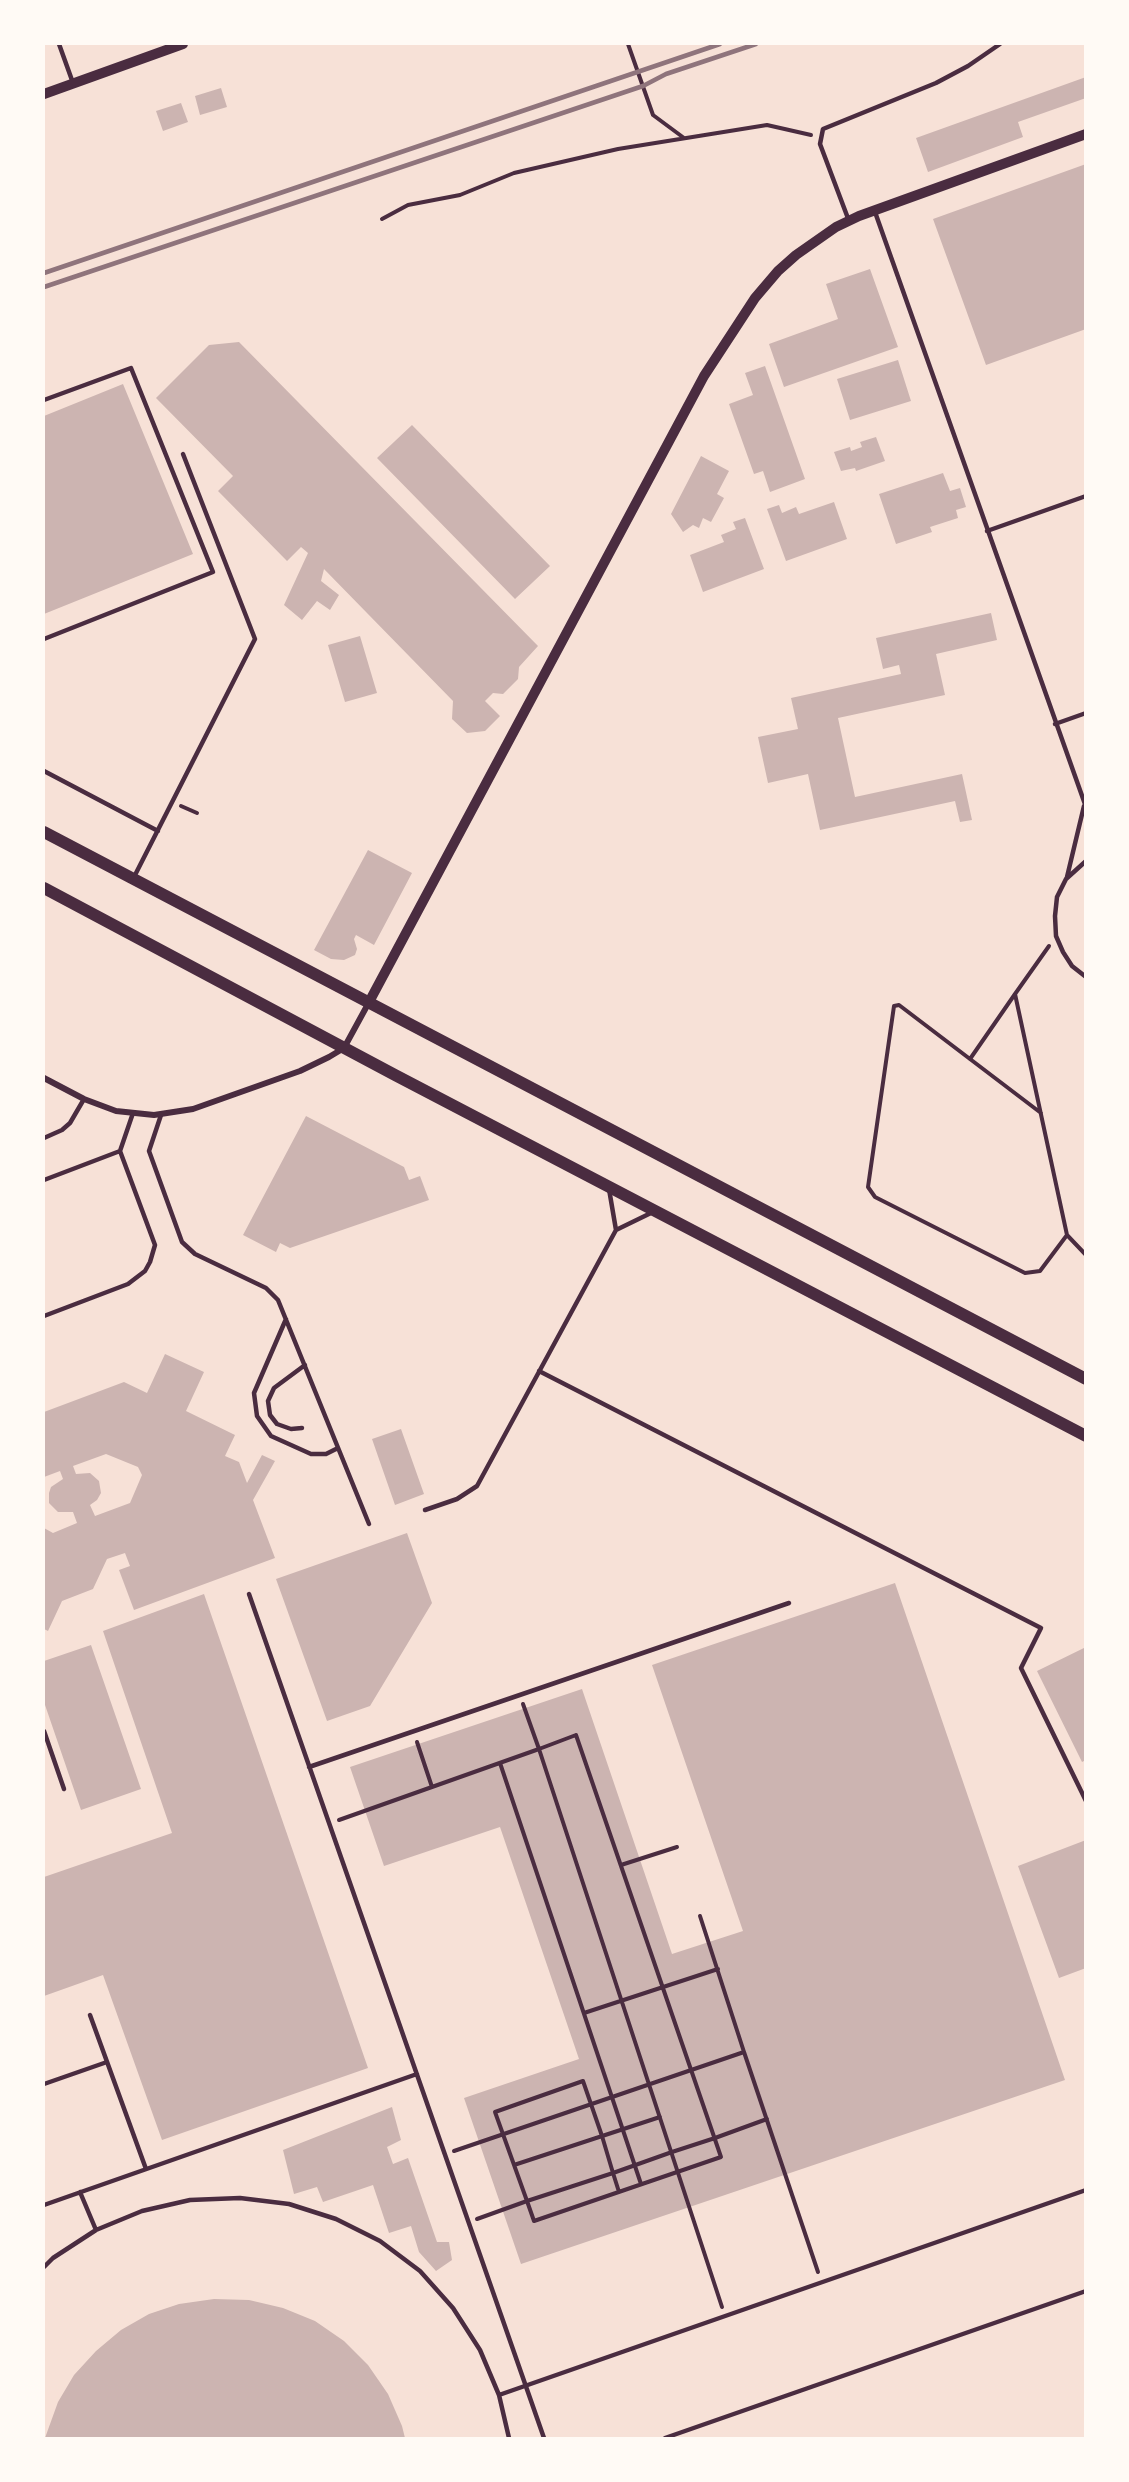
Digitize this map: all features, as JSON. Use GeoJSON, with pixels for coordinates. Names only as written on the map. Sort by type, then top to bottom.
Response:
{"type":"FeatureCollection","features":[{"type":"Feature","properties":{"kind":"main road"},"geometry":{"type":"LineString","coordinates":[[44,832],[1086,1379]]}},
{"type":"Feature","properties":{"kind":"main road"},"geometry":{"type":"LineString","coordinates":[[44,888],[344,1048],[1086,1436]]}},
{"type":"Feature","properties":{"kind":"street"},"geometry":{"type":"LineString","coordinates":[[44,94],[183,44]]}},
{"type":"Feature","properties":{"kind":"street"},"geometry":{"type":"LineString","coordinates":[[44,1078],[84,1099],[108,1108],[133,1113],[160,1114],[193,1109],[290,1075],[315,1065],[344,1048],[704,376],[755,298],[778,272],[813,243],[849,221],[1086,134]]}},
{"type":"Feature","properties":{"kind":"lane"},"geometry":{"type":"LineString","coordinates":[[58,44],[73,83]]}},
{"type":"Feature","properties":{"kind":"lane"},"geometry":{"type":"LineString","coordinates":[[849,221],[820,144],[823,129],[832,123],[936,82],[968,66],[1000,44]]}},
{"type":"Feature","properties":{"kind":"lane"},"geometry":{"type":"LineString","coordinates":[[874,210],[1085,807],[1066,879],[1057,897],[1056,936],[1072,966],[1086,977]]}},
{"type":"Feature","properties":{"kind":"lane"},"geometry":{"type":"LineString","coordinates":[[44,400],[131,368],[213,572],[44,639]]}},
{"type":"Feature","properties":{"kind":"lane"},"geometry":{"type":"LineString","coordinates":[[133,880],[255,639],[183,454]]}},
{"type":"Feature","properties":{"kind":"lane"},"geometry":{"type":"LineString","coordinates":[[987,531],[1086,496]]}},
{"type":"Feature","properties":{"kind":"lane"},"geometry":{"type":"LineString","coordinates":[[1055,724],[1086,713]]}},
{"type":"Feature","properties":{"kind":"lane"},"geometry":{"type":"LineString","coordinates":[[44,771],[158,831]]}},
{"type":"Feature","properties":{"kind":"lane"},"geometry":{"type":"LineString","coordinates":[[1077,786],[1086,783]]}},
{"type":"Feature","properties":{"kind":"lane"},"geometry":{"type":"LineString","coordinates":[[1066,879],[1086,861]]}},
{"type":"Feature","properties":{"kind":"lane"},"geometry":{"type":"LineString","coordinates":[[44,1138],[62,1130],[70,1123],[84,1099]]}},
{"type":"Feature","properties":{"kind":"lane"},"geometry":{"type":"LineString","coordinates":[[44,1316],[128,1284],[145,1271],[150,1262],[155,1245],[120,1151],[133,1113]]}},
{"type":"Feature","properties":{"kind":"lane"},"geometry":{"type":"LineString","coordinates":[[160,1114],[149,1151],[182,1242],[195,1254],[273,1292],[369,1524]]}},
{"type":"Feature","properties":{"kind":"lane"},"geometry":{"type":"LineString","coordinates":[[44,1180],[120,1151]]}},
{"type":"Feature","properties":{"kind":"lane"},"geometry":{"type":"LineString","coordinates":[[609,1186],[616,1230]]}},
{"type":"Feature","properties":{"kind":"lane"},"geometry":{"type":"LineString","coordinates":[[425,1509],[457,1499],[477,1486],[616,1230],[656,1210]]}},
{"type":"Feature","properties":{"kind":"lane"},"geometry":{"type":"LineString","coordinates":[[286,1319],[254,1393],[257,1416],[271,1436],[311,1454],[326,1454],[338,1448]]}},
{"type":"Feature","properties":{"kind":"lane"},"geometry":{"type":"LineString","coordinates":[[302,1428],[291,1429],[277,1424],[270,1415],[268,1401],[274,1388],[304,1365]]}},
{"type":"Feature","properties":{"kind":"lane"},"geometry":{"type":"LineString","coordinates":[[539,1371],[1041,1628],[1021,1668],[1086,1801]]}},
{"type":"Feature","properties":{"kind":"lane"},"geometry":{"type":"LineString","coordinates":[[249,1594],[544,2439]]}},
{"type":"Feature","properties":{"kind":"lane"},"geometry":{"type":"LineString","coordinates":[[309,1767],[789,1604]]}},
{"type":"Feature","properties":{"kind":"lane"},"geometry":{"type":"LineString","coordinates":[[44,1731],[64,1789]]}},
{"type":"Feature","properties":{"kind":"lane"},"geometry":{"type":"LineString","coordinates":[[90,2015],[146,2169]]}},
{"type":"Feature","properties":{"kind":"lane"},"geometry":{"type":"LineString","coordinates":[[44,2084],[107,2062]]}},
{"type":"Feature","properties":{"kind":"lane"},"geometry":{"type":"LineString","coordinates":[[44,2205],[417,2074]]}},
{"type":"Feature","properties":{"kind":"lane"},"geometry":{"type":"LineString","coordinates":[[499,2395],[1086,2190]]}},
{"type":"Feature","properties":{"kind":"lane"},"geometry":{"type":"LineString","coordinates":[[80,2192],[96,2230]]}},
{"type":"Feature","properties":{"kind":"lane"},"geometry":{"type":"LineString","coordinates":[[44,2267],[53,2258],[96,2230],[142,2211],[190,2200],[240,2198],[279,2202],[336,2218],[381,2241],[420,2271],[447,2301],[480,2350],[499,2395],[509,2439]]}},
{"type":"Feature","properties":{"kind":"lane"},"geometry":{"type":"LineString","coordinates":[[665,2439],[1086,2291]]}},
{"type":"Feature","properties":{"kind":"path"},"geometry":{"type":"LineString","coordinates":[[628,44],[653,115],[684,138]]}},
{"type":"Feature","properties":{"kind":"path"},"geometry":{"type":"LineString","coordinates":[[382,219],[408,205],[460,195],[514,173],[618,149],[767,125],[820,137]]}},
{"type":"Feature","properties":{"kind":"path"},"geometry":{"type":"LineString","coordinates":[[969,1059],[1056,936]]}},
{"type":"Feature","properties":{"kind":"path"},"geometry":{"type":"LineString","coordinates":[[1015,994],[1067,1235],[1086,1255]]}},
{"type":"Feature","properties":{"kind":"path"},"geometry":{"type":"LineString","coordinates":[[1041,1113],[899,1005],[894,1006],[867,1179],[870,1193],[1030,1274],[1040,1271],[1067,1235]]}},
{"type":"Feature","properties":{"kind":"path"},"geometry":{"type":"LineString","coordinates":[[520,1695],[725,2317]]}},
{"type":"Feature","properties":{"kind":"path"},"geometry":{"type":"LineString","coordinates":[[414,1732],[432,1787]]}},
{"type":"Feature","properties":{"kind":"path"},"geometry":{"type":"LineString","coordinates":[[328,1824],[576,1735],[721,2157],[679,2172],[641,2184],[619,2192],[534,2220],[495,2112],[583,2081],[619,2192]]}},
{"type":"Feature","properties":{"kind":"path"},"geometry":{"type":"LineString","coordinates":[[500,1763],[641,2184]]}},
{"type":"Feature","properties":{"kind":"path"},"geometry":{"type":"LineString","coordinates":[[621,1865],[677,1847]]}},
{"type":"Feature","properties":{"kind":"path"},"geometry":{"type":"LineString","coordinates":[[700,1916],[821,2282]]}},
{"type":"Feature","properties":{"kind":"path"},"geometry":{"type":"LineString","coordinates":[[584,2013],[718,1969]]}},
{"type":"Feature","properties":{"kind":"path"},"geometry":{"type":"LineString","coordinates":[[445,2154],[744,2052]]}},
{"type":"Feature","properties":{"kind":"path"},"geometry":{"type":"LineString","coordinates":[[514,2165],[660,2117]]}},
{"type":"Feature","properties":{"kind":"path"},"geometry":{"type":"LineString","coordinates":[[468,2222],[767,2119]]}},
{"type":"Feature","properties":{"kind":"building"},"geometry":{"type":"Polygon","coordinates":[[[1086,77],[1086,98],[1018,122],[1023,137],[928,172],[916,138],[1086,77]]]}},
{"type":"Feature","properties":{"kind":"building"},"geometry":{"type":"Polygon","coordinates":[[[221,88],[227,107],[200,115],[195,96],[221,88]]]}},
{"type":"Feature","properties":{"kind":"building"},"geometry":{"type":"Polygon","coordinates":[[[181,103],[188,122],[163,131],[156,111],[181,103]]]}},
{"type":"Feature","properties":{"kind":"building"},"geometry":{"type":"Polygon","coordinates":[[[1086,164],[1086,329],[986,365],[933,219],[1086,164]]]}},
{"type":"Feature","properties":{"kind":"building"},"geometry":{"type":"Polygon","coordinates":[[[870,269],[898,347],[784,387],[769,344],[838,319],[826,284],[870,269]]]}},
{"type":"Feature","properties":{"kind":"building"},"geometry":{"type":"Polygon","coordinates":[[[239,342],[538,646],[519,667],[518,679],[503,694],[493,693],[485,701],[500,716],[485,731],[467,733],[452,719],[453,701],[324,569],[321,581],[339,595],[330,610],[317,601],[302,620],[284,605],[308,553],[301,547],[287,561],[218,491],[233,476],[156,398],[209,345],[239,342]]]}},
{"type":"Feature","properties":{"kind":"building"},"geometry":{"type":"Polygon","coordinates":[[[898,360],[911,401],[850,420],[837,379],[898,360]]]}},
{"type":"Feature","properties":{"kind":"building"},"geometry":{"type":"Polygon","coordinates":[[[765,366],[805,479],[770,492],[763,471],[754,474],[729,404],[753,395],[745,373],[765,366]]]}},
{"type":"Feature","properties":{"kind":"building"},"geometry":{"type":"Polygon","coordinates":[[[123,384],[193,554],[44,614],[44,416],[123,384]]]}},
{"type":"Feature","properties":{"kind":"building"},"geometry":{"type":"Polygon","coordinates":[[[412,425],[550,566],[515,599],[377,458],[412,425]]]}},
{"type":"Feature","properties":{"kind":"building"},"geometry":{"type":"Polygon","coordinates":[[[876,437],[885,461],[856,471],[855,468],[841,471],[834,452],[850,447],[851,451],[862,447],[860,442],[876,437]]]}},
{"type":"Feature","properties":{"kind":"building"},"geometry":{"type":"Polygon","coordinates":[[[701,456],[729,471],[717,494],[724,498],[711,522],[703,518],[699,528],[693,525],[683,532],[671,514],[701,456]]]}},
{"type":"Feature","properties":{"kind":"building"},"geometry":{"type":"Polygon","coordinates":[[[943,473],[950,491],[960,488],[966,507],[956,510],[958,518],[930,527],[932,532],[896,544],[879,494],[943,473]]]}},
{"type":"Feature","properties":{"kind":"building"},"geometry":{"type":"Polygon","coordinates":[[[834,502],[847,539],[786,561],[767,509],[779,505],[782,513],[796,507],[799,514],[834,502]]]}},
{"type":"Feature","properties":{"kind":"building"},"geometry":{"type":"Polygon","coordinates":[[[745,518],[764,569],[703,592],[690,555],[724,542],[721,535],[736,529],[733,522],[745,518]]]}},
{"type":"Feature","properties":{"kind":"building"},"geometry":{"type":"Polygon","coordinates":[[[991,613],[997,640],[936,654],[945,695],[838,718],[855,797],[962,774],[972,820],[960,822],[955,801],[820,830],[808,774],[768,783],[758,737],[798,729],[791,698],[901,674],[899,665],[883,669],[876,638],[991,613]]]}},
{"type":"Feature","properties":{"kind":"building"},"geometry":{"type":"Polygon","coordinates":[[[360,636],[377,693],[345,702],[328,645],[360,636]]]}},
{"type":"Feature","properties":{"kind":"building"},"geometry":{"type":"Polygon","coordinates":[[[368,850],[412,873],[374,945],[356,935],[355,955],[344,960],[331,959],[314,950],[368,850]]]}},
{"type":"Feature","properties":{"kind":"building"},"geometry":{"type":"Polygon","coordinates":[[[306,1116],[404,1167],[409,1180],[420,1176],[429,1200],[290,1248],[280,1243],[276,1252],[243,1235],[306,1116]]]}},
{"type":"Feature","properties":{"kind":"building"},"geometry":{"type":"Polygon","coordinates":[[[165,1354],[204,1372],[186,1411],[235,1435],[225,1456],[239,1462],[247,1483],[262,1455],[275,1461],[253,1500],[275,1558],[134,1610],[119,1570],[130,1566],[125,1553],[107,1559],[93,1589],[62,1601],[48,1631],[44,1629],[44,1528],[53,1533],[77,1523],[73,1512],[58,1512],[49,1503],[51,1487],[63,1479],[60,1471],[44,1477],[44,1412],[124,1382],[147,1393],[165,1354]],[[106,1454],[73,1466],[76,1474],[90,1473],[99,1481],[101,1493],[90,1505],[95,1516],[130,1503],[142,1475],[138,1467],[106,1454]]]}},
{"type":"Feature","properties":{"kind":"building"},"geometry":{"type":"Polygon","coordinates":[[[401,1429],[424,1494],[395,1505],[372,1439],[401,1429]]]}},
{"type":"Feature","properties":{"kind":"building"},"geometry":{"type":"Polygon","coordinates":[[[407,1533],[432,1603],[370,1706],[327,1721],[276,1579],[407,1533]]]}},
{"type":"Feature","properties":{"kind":"building"},"geometry":{"type":"Polygon","coordinates":[[[895,1583],[1065,2080],[521,2264],[464,2098],[579,2059],[500,1827],[384,1866],[350,1767],[582,1689],[672,1954],[743,1931],[652,1665],[895,1583]]]}},
{"type":"Feature","properties":{"kind":"building"},"geometry":{"type":"Polygon","coordinates":[[[204,1594],[368,2068],[162,2140],[103,1975],[44,1996],[44,1877],[172,1833],[103,1631],[204,1594]]]}},
{"type":"Feature","properties":{"kind":"building"},"geometry":{"type":"Polygon","coordinates":[[[91,1645],[141,1789],[81,1810],[44,1702],[44,1661],[91,1645]]]}},
{"type":"Feature","properties":{"kind":"building"},"geometry":{"type":"Polygon","coordinates":[[[1086,1647],[1086,1760],[1082,1762],[1037,1671],[1086,1647]]]}},
{"type":"Feature","properties":{"kind":"building"},"geometry":{"type":"Polygon","coordinates":[[[1086,1840],[1086,1968],[1059,1978],[1018,1866],[1086,1840]]]}},
{"type":"Feature","properties":{"kind":"building"},"geometry":{"type":"Polygon","coordinates":[[[392,2107],[401,2140],[387,2147],[393,2164],[408,2158],[437,2242],[449,2242],[452,2260],[436,2271],[419,2252],[411,2226],[389,2233],[373,2185],[323,2202],[317,2187],[294,2194],[283,2150],[392,2107]]]}},
{"type":"Feature","properties":{"kind":"building"},"geometry":{"type":"Polygon","coordinates":[[[214,2299],[249,2300],[283,2308],[315,2321],[344,2341],[368,2365],[388,2394],[405,2438],[45,2438],[58,2402],[74,2375],[96,2351],[121,2330],[149,2314],[179,2304],[214,2299]]]}},
{"type":"Feature","properties":{"kind":"railway"},"geometry":{"type":"LineString","coordinates":[[44,273],[720,44]]}},
{"type":"Feature","properties":{"kind":"railway"},"geometry":{"type":"LineString","coordinates":[[44,287],[643,86],[666,74],[756,44]]}}]}
